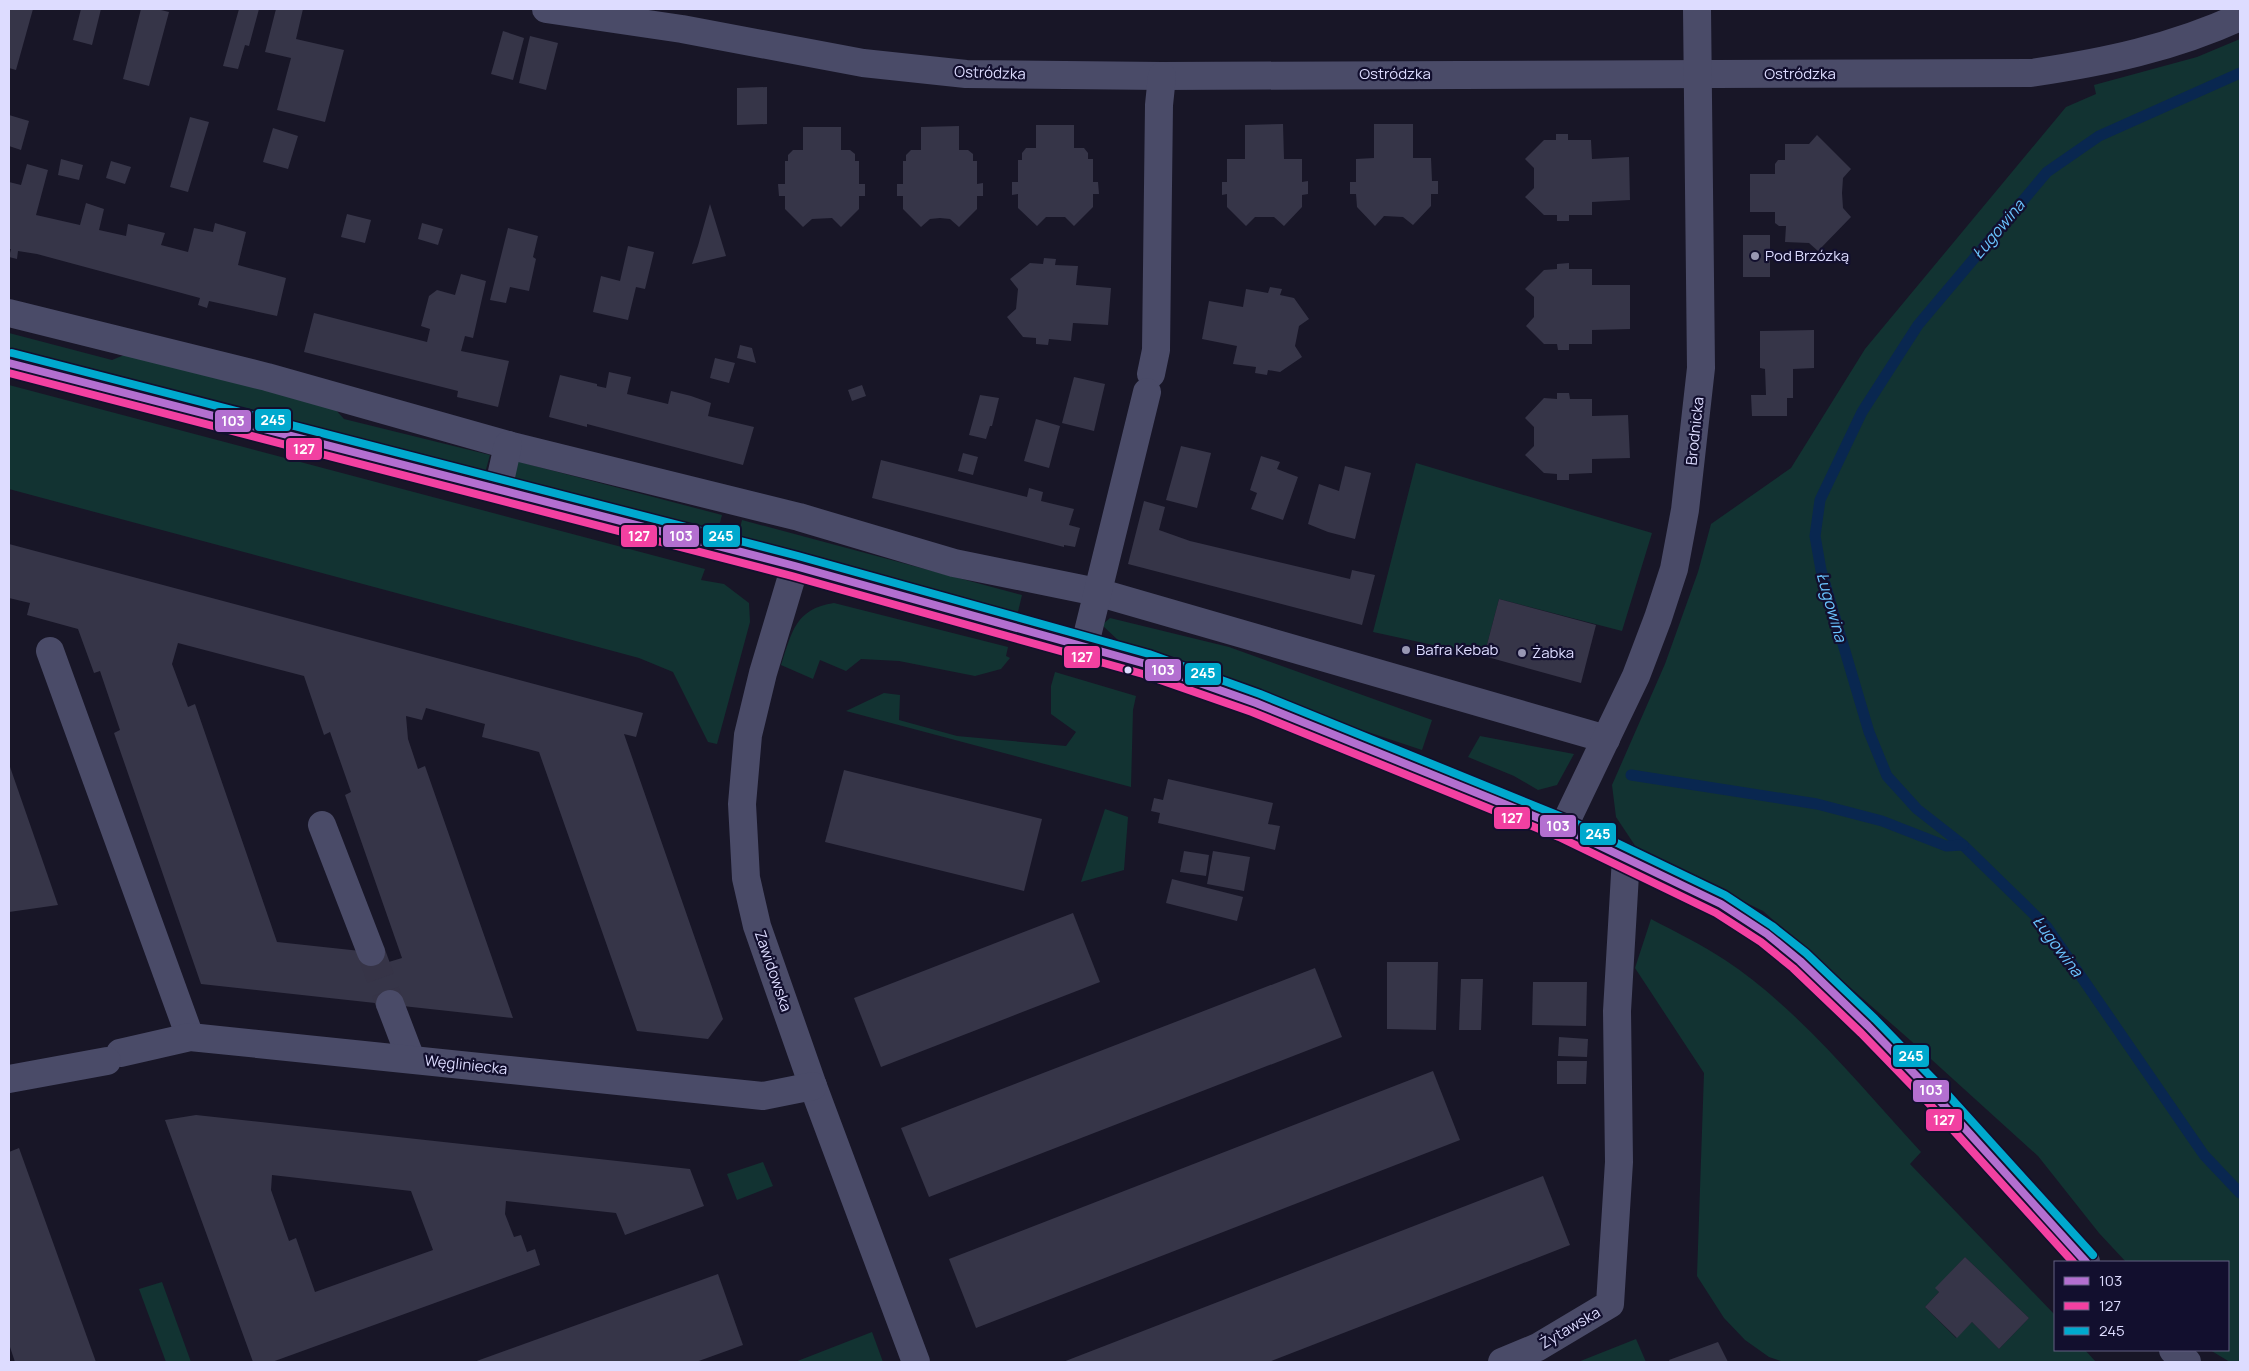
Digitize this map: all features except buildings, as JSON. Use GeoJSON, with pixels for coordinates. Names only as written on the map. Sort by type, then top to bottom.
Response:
{"type":"FeatureCollection","features":[{"type":"Feature","properties":{"kind":"street","name":"Ostródzka"},"geometry":{"type":"LineString","coordinates":[[546,9],[682,29],[863,63],[966,74],[1162,76],[2031,73],[2100,63],[2132,55],[2187,39],[2240,17]]}},
{"type":"Feature","properties":{"kind":"street","name":"Brodnicka"},"geometry":{"type":"LineString","coordinates":[[1563,828],[1636,676],[1674,569],[1685,510],[1701,368],[1697,9]]}},
{"type":"Feature","properties":{"kind":"street"},"geometry":{"type":"LineString","coordinates":[[1084,648],[1156,350],[1159,105],[1162,76]]}},
{"type":"Feature","properties":{"kind":"street"},"geometry":{"type":"LineString","coordinates":[[9,313],[267,377],[508,445],[798,517],[954,563],[1097,592],[1606,738]]}},
{"type":"Feature","properties":{"kind":"street"},"geometry":{"type":"LineString","coordinates":[[9,363],[795,566],[1146,664],[1256,703],[1563,828],[1721,904],[1768,934],[1800,961],[1868,1026],[1931,1091],[2085,1261]]}},
{"type":"Feature","properties":{"kind":"street"},"geometry":{"type":"LineString","coordinates":[[498,490],[508,445]]}},
{"type":"Feature","properties":{"kind":"street","name":"Zawidowska"},"geometry":{"type":"LineString","coordinates":[[795,566],[763,673],[748,735],[742,804],[746,878],[757,926],[813,1086],[916,1362]]}},
{"type":"Feature","properties":{"kind":"street"},"geometry":{"type":"LineString","coordinates":[[50,650],[190,1037]]}},
{"type":"Feature","properties":{"kind":"street"},"geometry":{"type":"LineString","coordinates":[[322,825],[371,952]]}},
{"type":"Feature","properties":{"kind":"street","name":"Żytawska"},"geometry":{"type":"LineString","coordinates":[[1502,1362],[1538,1347],[1610,1304],[1619,1162],[1617,1012],[1626,858]]}},
{"type":"Feature","properties":{"kind":"street"},"geometry":{"type":"LineString","coordinates":[[390,1004],[411,1059]]}},
{"type":"Feature","properties":{"kind":"street","name":"Węgliniecka"},"geometry":{"type":"LineString","coordinates":[[9,1079],[114,1057],[190,1037],[762,1096],[813,1086]]}},
{"type":"Feature","properties":{"kind":"street"},"geometry":{"type":"LineString","coordinates":[[2174,1351],[2187,1362]]}},
{"type":"Feature","properties":{"kind":"green space"},"geometry":{"type":"Polygon","coordinates":[[[2240,39],[2240,1362],[2230,1362],[2212,1351],[2229,1351],[2229,1261],[2125,1261],[2099,1233],[2038,1156],[1763,911],[1638,850],[1616,817],[1612,785],[1665,664],[1698,572],[1711,524],[1791,468],[1865,349],[2066,107],[2096,94],[2094,85],[2197,57],[2240,39]]]}},
{"type":"Feature","properties":{"kind":"green space"},"geometry":{"type":"Polygon","coordinates":[[[9,333],[112,360],[129,353],[335,409],[344,419],[490,455],[485,473],[9,350],[9,333]]]}},
{"type":"Feature","properties":{"kind":"green space"},"geometry":{"type":"Polygon","coordinates":[[[9,385],[705,569],[701,580],[724,584],[749,603],[750,622],[717,744],[708,742],[673,672],[639,658],[9,489],[9,385]]]}},
{"type":"Feature","properties":{"kind":"green space"},"geometry":{"type":"Polygon","coordinates":[[[516,461],[722,515],[717,534],[511,480],[516,461]]]}},
{"type":"Feature","properties":{"kind":"green space"},"geometry":{"type":"Polygon","coordinates":[[[1416,463],[1652,533],[1622,631],[1499,599],[1484,656],[1373,632],[1416,463]]]}},
{"type":"Feature","properties":{"kind":"green space"},"geometry":{"type":"Polygon","coordinates":[[[742,520],[1022,595],[1017,616],[737,540],[742,520]]]}},
{"type":"Feature","properties":{"kind":"green space"},"geometry":{"type":"Polygon","coordinates":[[[834,603],[1008,647],[1006,656],[1010,658],[1001,669],[975,676],[899,661],[861,659],[846,671],[820,660],[813,679],[781,665],[788,642],[797,624],[811,611],[834,603]]]}},
{"type":"Feature","properties":{"kind":"green space"},"geometry":{"type":"Polygon","coordinates":[[[1110,618],[1229,647],[1432,720],[1422,750],[1344,724],[1262,690],[1120,642],[1102,625],[1110,618]]]}},
{"type":"Feature","properties":{"kind":"green space"},"geometry":{"type":"Polygon","coordinates":[[[1055,672],[1136,696],[1133,710],[1131,787],[846,711],[884,693],[900,695],[899,720],[957,736],[1066,746],[1076,732],[1051,714],[1051,686],[1055,672]]]}},
{"type":"Feature","properties":{"kind":"green space"},"geometry":{"type":"Polygon","coordinates":[[[1480,736],[1574,754],[1557,785],[1538,790],[1514,776],[1468,757],[1480,736]]]}},
{"type":"Feature","properties":{"kind":"green space"},"geometry":{"type":"Polygon","coordinates":[[[1105,809],[1128,817],[1124,870],[1081,882],[1105,809]]]}},
{"type":"Feature","properties":{"kind":"green space"},"geometry":{"type":"Polygon","coordinates":[[[1651,919],[1725,960],[1752,980],[1804,1025],[1921,1152],[1910,1164],[2054,1314],[2054,1351],[2086,1351],[2096,1362],[1784,1362],[1769,1357],[1745,1340],[1724,1318],[1697,1276],[1704,1073],[1635,968],[1651,919]],[[1965,1257],[1936,1288],[1939,1292],[1925,1307],[1956,1338],[1972,1322],[1999,1349],[2029,1318],[1965,1257]]]}},
{"type":"Feature","properties":{"kind":"green space"},"geometry":{"type":"Polygon","coordinates":[[[763,1162],[773,1186],[737,1200],[727,1174],[763,1162]]]}},
{"type":"Feature","properties":{"kind":"green space"},"geometry":{"type":"Polygon","coordinates":[[[162,1282],[191,1362],[166,1362],[139,1289],[162,1282]]]}},
{"type":"Feature","properties":{"kind":"green space"},"geometry":{"type":"Polygon","coordinates":[[[872,1332],[883,1362],[795,1362],[872,1332]]]}},
{"type":"Feature","properties":{"kind":"green space"},"geometry":{"type":"Polygon","coordinates":[[[1636,1339],[1646,1362],[1578,1362],[1636,1339]]]}},
{"type":"Feature","properties":{"kind":"waterway","name":"Ługowina"},"geometry":{"type":"LineString","coordinates":[[2240,73],[2099,136],[2047,172],[1918,325],[1862,412],[1820,500],[1815,536],[1821,570],[1869,732],[1887,776],[1917,809],[1963,845],[2047,927],[2204,1155],[2240,1193]]}},
{"type":"Feature","properties":{"kind":"waterway"},"geometry":{"type":"LineString","coordinates":[[1631,775],[1817,804],[1882,821],[1946,846],[1963,845]]}},
{"type":"Feature","properties":{"kind":"tunnel"},"geometry":{"type":"LineString","coordinates":[[371,952],[390,1004]]}},
{"type":"Feature","properties":{"kind":"transit line","name":"245"},"geometry":{"type":"LineString","coordinates":[[12,353],[798,556],[1149,654],[1260,694],[1567,819],[1725,895],[1772,926],[1806,953],[1875,1019],[1938,1084],[2093,1255]]}},
{"type":"Feature","properties":{"kind":"transit line","name":"103"},"geometry":{"type":"LineString","coordinates":[[9,363],[795,566],[1146,664],[1256,703],[1563,828],[1721,904],[1767,934],[1800,961],[1868,1026],[1931,1091],[2085,1261]]}},
{"type":"Feature","properties":{"kind":"transit line","name":"127"},"geometry":{"type":"LineString","coordinates":[[9,373],[792,576],[1143,674],[1252,712],[1559,837],[1716,913],[1761,942],[1793,968],[1861,1033],[1924,1098],[2072,1261]]}},
{"type":"Feature","properties":{"kind":"place","name":"Pod Brzózką"},"geometry":{"type":"Point","coordinates":[1755,256]}},
{"type":"Feature","properties":{"kind":"place","name":"Bafra Kebab"},"geometry":{"type":"Point","coordinates":[1406,650]}},
{"type":"Feature","properties":{"kind":"place","name":"Żabka"},"geometry":{"type":"Point","coordinates":[1522,653]}}]}
